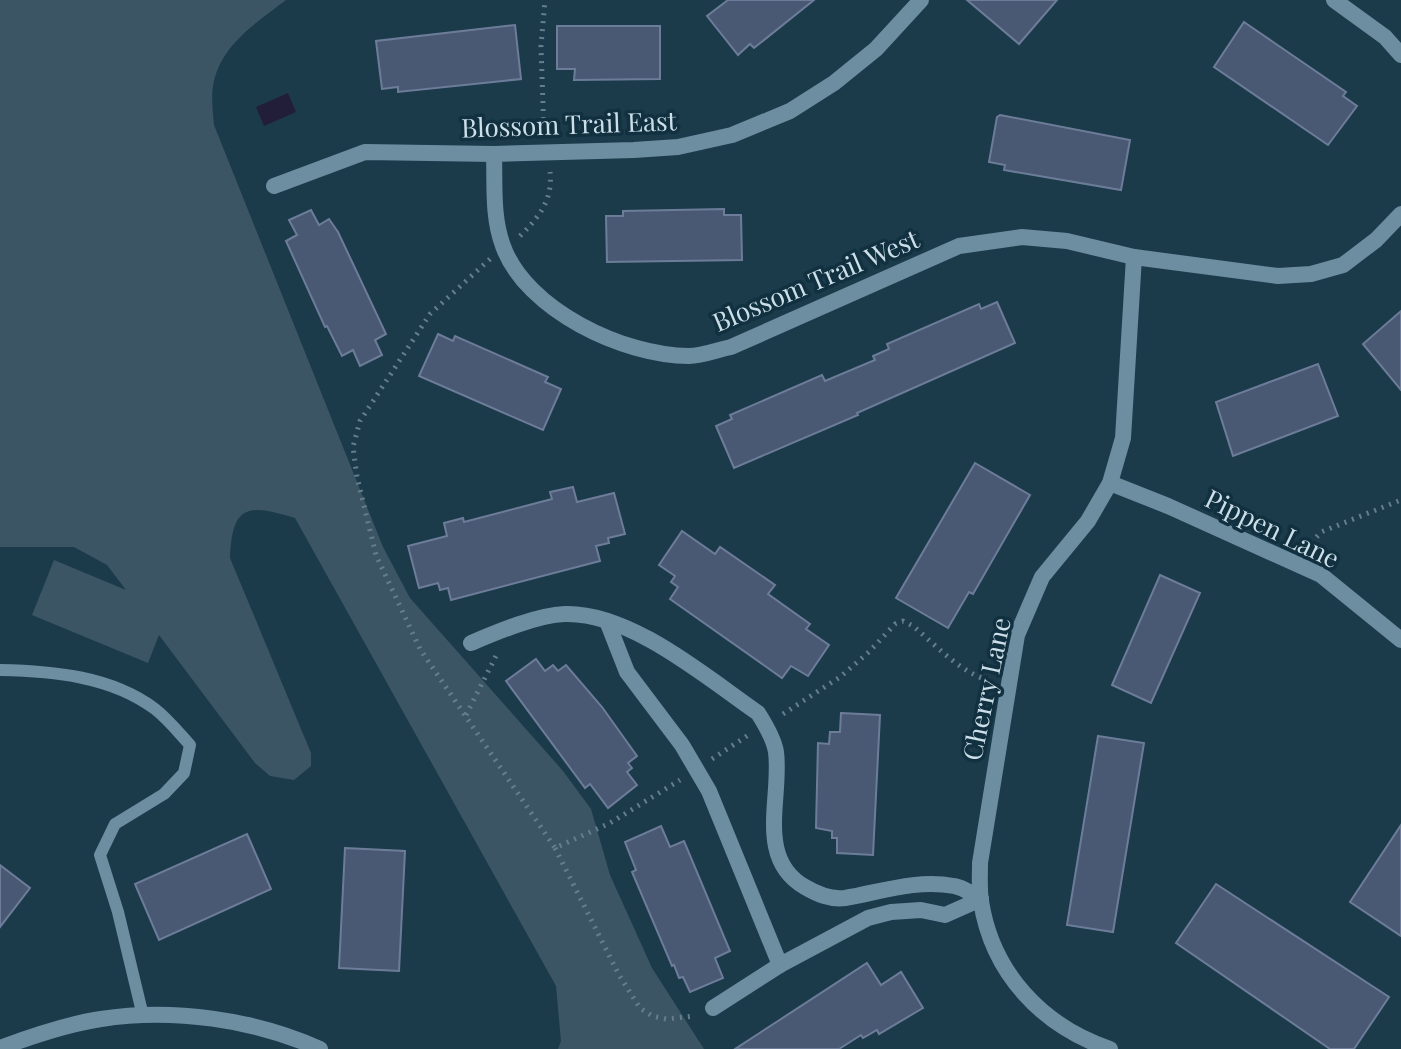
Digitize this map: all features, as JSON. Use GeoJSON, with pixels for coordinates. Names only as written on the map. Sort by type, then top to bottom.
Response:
{"type":"FeatureCollection","features":[{"type":"Feature","properties":{"kind":"street","name":"Blossom Trail East"},"geometry":{"type":"LineString","coordinates":[[274,186],[365,152],[494,154],[678,147],[732,135],[790,111],[834,83],[876,49],[921,0]]}},
{"type":"Feature","properties":{"kind":"street"},"geometry":{"type":"LineString","coordinates":[[1334,0],[1385,37],[1401,55]]}},
{"type":"Feature","properties":{"kind":"street","name":"Blossom Trail West"},"geometry":{"type":"LineString","coordinates":[[494,154],[497,227],[504,249],[517,271],[546,303],[585,328],[638,350],[690,356],[731,347],[959,246],[1022,237],[1067,241],[1134,257]]}},
{"type":"Feature","properties":{"kind":"street"},"geometry":{"type":"LineString","coordinates":[[1134,257],[1278,276],[1311,274],[1343,265],[1376,240],[1401,214]]}},
{"type":"Feature","properties":{"kind":"street","name":"Cherry Lane"},"geometry":{"type":"LineString","coordinates":[[1110,1049],[1072,1034],[1026,998],[988,931],[981,899],[980,863],[1017,635],[1042,577],[1088,521],[1110,483],[1123,438],[1134,257]]}},
{"type":"Feature","properties":{"kind":"street","name":"Pippen Lane"},"geometry":{"type":"LineString","coordinates":[[1110,483],[1321,575],[1401,640]]}},
{"type":"Feature","properties":{"kind":"street"},"geometry":{"type":"LineString","coordinates":[[471,643],[511,627],[564,614],[607,621],[653,640],[758,713],[776,750],[773,835],[781,864],[795,881],[815,893],[836,899],[896,886],[956,886],[981,899]]}},
{"type":"Feature","properties":{"kind":"street"},"geometry":{"type":"LineString","coordinates":[[607,621],[627,672],[697,769],[709,791],[780,965]]}},
{"type":"Feature","properties":{"kind":"street"},"geometry":{"type":"LineString","coordinates":[[713,1008],[780,965],[868,918],[891,912],[921,910],[945,915],[981,899]]}},
{"type":"Feature","properties":{"kind":"street"},"geometry":{"type":"LineString","coordinates":[[0,1048],[102,1019],[143,1016],[205,1019],[246,1025],[320,1049]]}},
{"type":"Feature","properties":{"kind":"lane"},"geometry":{"type":"LineString","coordinates":[[0,670],[52,671],[110,686],[154,709],[190,745],[184,773],[164,794],[115,824],[100,855],[118,912],[143,1016]]}},
{"type":"Feature","properties":{"kind":"path"},"geometry":{"type":"LineString","coordinates":[[545,0],[541,46],[542,125],[551,181],[548,201],[539,216],[430,314],[360,421],[353,447],[357,477],[376,555],[420,649],[555,848],[619,975],[640,1008],[652,1016],[684,1019],[713,1008]]}},
{"type":"Feature","properties":{"kind":"path"},"geometry":{"type":"LineString","coordinates":[[1296,563],[1321,532],[1401,500]]}},
{"type":"Feature","properties":{"kind":"path"},"geometry":{"type":"LineString","coordinates":[[555,848],[610,823],[840,677],[895,624],[903,621],[977,678],[1009,685]]}},
{"type":"Feature","properties":{"kind":"path"},"geometry":{"type":"LineString","coordinates":[[466,715],[511,627]]}},
{"type":"Feature","properties":{"kind":"shaded area"},"geometry":{"type":"Polygon","coordinates":[[[0,0],[286,0],[240,37],[223,59],[213,86],[214,125],[383,547],[410,598],[563,771],[591,809],[610,875],[652,968],[704,1049],[558,1049],[561,1041],[556,986],[295,518],[266,511],[246,512],[239,517],[235,527],[230,558],[311,753],[311,766],[294,780],[270,776],[255,763],[159,635],[148,663],[32,615],[54,560],[126,590],[107,565],[74,547],[0,547],[0,0]]]}},
{"type":"Feature","properties":{"kind":"shaded area"},"geometry":{"type":"Polygon","coordinates":[[[288,93],[296,112],[264,126],[256,107],[288,93]]]}},
{"type":"Feature","properties":{"kind":"building"},"geometry":{"type":"Polygon","coordinates":[[[728,0],[814,0],[754,48],[750,44],[738,55],[707,16],[728,0]]]}},
{"type":"Feature","properties":{"kind":"building"},"geometry":{"type":"Polygon","coordinates":[[[967,0],[1057,0],[1019,44],[967,0]]]}},
{"type":"Feature","properties":{"kind":"building"},"geometry":{"type":"Polygon","coordinates":[[[1244,22],[1346,92],[1343,96],[1357,106],[1328,145],[1214,67],[1244,22]]]}},
{"type":"Feature","properties":{"kind":"building"},"geometry":{"type":"Polygon","coordinates":[[[515,25],[521,79],[398,92],[398,87],[382,89],[376,41],[515,25]]]}},
{"type":"Feature","properties":{"kind":"building"},"geometry":{"type":"Polygon","coordinates":[[[557,26],[660,26],[660,79],[574,80],[575,69],[557,69],[557,26]]]}},
{"type":"Feature","properties":{"kind":"building"},"geometry":{"type":"Polygon","coordinates":[[[1000,115],[1130,140],[1121,190],[1004,170],[1005,165],[989,162],[997,117],[1000,115]]]}},
{"type":"Feature","properties":{"kind":"building"},"geometry":{"type":"Polygon","coordinates":[[[724,209],[724,215],[741,215],[742,260],[607,262],[606,216],[623,216],[623,211],[724,209]]]}},
{"type":"Feature","properties":{"kind":"building"},"geometry":{"type":"Polygon","coordinates":[[[311,210],[319,225],[329,219],[338,232],[386,334],[375,340],[382,355],[360,366],[353,350],[342,356],[325,327],[286,241],[297,235],[289,220],[311,210]]]}},
{"type":"Feature","properties":{"kind":"building"},"geometry":{"type":"Polygon","coordinates":[[[997,302],[1015,343],[734,468],[716,426],[732,419],[730,415],[822,375],[825,381],[875,360],[873,356],[889,349],[887,344],[979,304],[981,309],[997,302]]]}},
{"type":"Feature","properties":{"kind":"building"},"geometry":{"type":"Polygon","coordinates":[[[1401,311],[1401,390],[1363,344],[1401,311]]]}},
{"type":"Feature","properties":{"kind":"building"},"geometry":{"type":"Polygon","coordinates":[[[438,334],[453,341],[455,336],[548,377],[545,382],[561,389],[543,430],[419,376],[438,334]]]}},
{"type":"Feature","properties":{"kind":"building"},"geometry":{"type":"Polygon","coordinates":[[[1318,364],[1338,416],[1233,456],[1216,402],[1318,364]]]}},
{"type":"Feature","properties":{"kind":"building"},"geometry":{"type":"Polygon","coordinates":[[[975,463],[1030,495],[973,594],[969,592],[948,628],[896,598],[975,463]]]}},
{"type":"Feature","properties":{"kind":"building"},"geometry":{"type":"Polygon","coordinates":[[[573,487],[577,502],[614,493],[625,534],[608,538],[609,543],[596,546],[600,561],[451,600],[448,588],[440,590],[438,583],[419,588],[408,546],[447,536],[444,523],[463,518],[464,522],[552,499],[550,492],[573,487]]]}},
{"type":"Feature","properties":{"kind":"building"},"geometry":{"type":"Polygon","coordinates":[[[682,531],[715,554],[720,547],[775,585],[768,594],[810,624],[806,629],[829,645],[808,676],[791,666],[782,678],[670,599],[678,587],[671,582],[675,576],[659,565],[682,531]]]}},
{"type":"Feature","properties":{"kind":"building"},"geometry":{"type":"Polygon","coordinates":[[[1160,575],[1200,593],[1151,703],[1112,685],[1160,575]]]}},
{"type":"Feature","properties":{"kind":"building"},"geometry":{"type":"Polygon","coordinates":[[[536,659],[545,671],[553,665],[558,671],[566,665],[602,707],[637,756],[628,763],[632,768],[627,772],[637,785],[608,808],[590,784],[585,788],[506,681],[536,659]]]}},
{"type":"Feature","properties":{"kind":"building"},"geometry":{"type":"Polygon","coordinates":[[[841,713],[880,715],[873,855],[837,853],[837,838],[832,838],[832,831],[816,828],[818,743],[829,744],[830,732],[840,732],[841,713]]]}},
{"type":"Feature","properties":{"kind":"building"},"geometry":{"type":"Polygon","coordinates":[[[1098,736],[1144,743],[1113,932],[1067,925],[1098,736]]]}},
{"type":"Feature","properties":{"kind":"building"},"geometry":{"type":"Polygon","coordinates":[[[1401,825],[1401,936],[1350,902],[1401,825]]]}},
{"type":"Feature","properties":{"kind":"building"},"geometry":{"type":"Polygon","coordinates":[[[661,826],[670,847],[684,841],[730,951],[715,958],[723,978],[690,992],[683,977],[679,978],[672,966],[632,872],[636,870],[625,842],[661,826]]]}},
{"type":"Feature","properties":{"kind":"building"},"geometry":{"type":"Polygon","coordinates":[[[247,834],[271,889],[159,940],[135,884],[247,834]]]}},
{"type":"Feature","properties":{"kind":"building"},"geometry":{"type":"Polygon","coordinates":[[[345,848],[405,851],[399,971],[339,968],[345,848]]]}},
{"type":"Feature","properties":{"kind":"building"},"geometry":{"type":"Polygon","coordinates":[[[0,865],[30,888],[0,927],[0,865]]]}},
{"type":"Feature","properties":{"kind":"building"},"geometry":{"type":"Polygon","coordinates":[[[1216,884],[1389,997],[1354,1049],[1330,1049],[1176,943],[1216,884]]]}},
{"type":"Feature","properties":{"kind":"building"},"geometry":{"type":"Polygon","coordinates":[[[867,963],[881,985],[901,972],[923,1008],[879,1034],[877,1030],[863,1038],[861,1035],[839,1049],[735,1049],[867,963]]]}}]}
